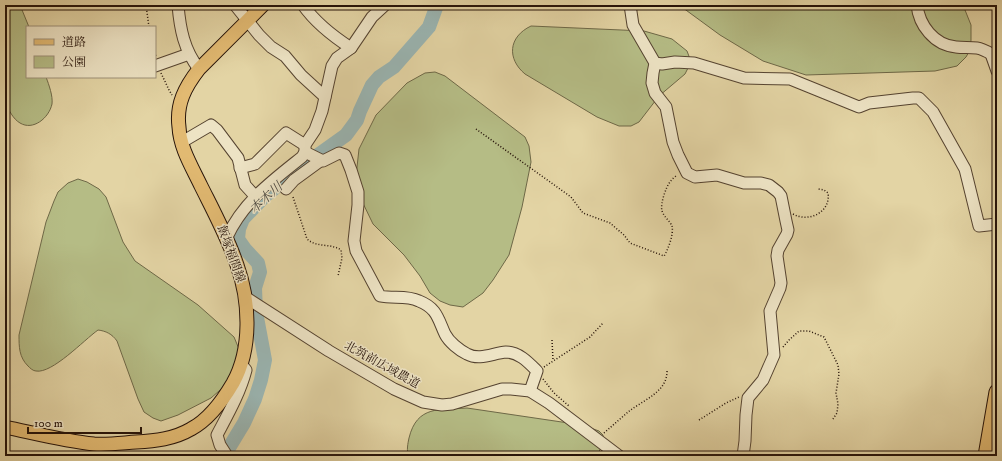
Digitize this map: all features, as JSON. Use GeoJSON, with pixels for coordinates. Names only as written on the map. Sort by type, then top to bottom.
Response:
{"type":"FeatureCollection","features":[{"type":"Feature","properties":{"kind":"highway"},"geometry":{"type":"LineString","coordinates":[[986,456],[997,392]]}},
{"type":"Feature","properties":{"kind":"main road","name":"飯塚福間線"},"geometry":{"type":"LineString","coordinates":[[5,426],[70,441],[95,444],[164,440],[192,429],[203,422],[219,405],[229,390],[242,365],[247,340],[250,300],[227,237],[189,162],[179,128],[179,104],[186,87],[199,69],[263,5]]}},
{"type":"Feature","properties":{"kind":"street"},"geometry":{"type":"LineString","coordinates":[[178,5],[180,23],[189,54],[199,69]]}},
{"type":"Feature","properties":{"kind":"street"},"geometry":{"type":"LineString","coordinates":[[235,5],[263,39],[271,47],[285,56],[301,75],[325,96]]}},
{"type":"Feature","properties":{"kind":"street"},"geometry":{"type":"LineString","coordinates":[[303,5],[309,13],[340,41],[352,48]]}},
{"type":"Feature","properties":{"kind":"street"},"geometry":{"type":"LineString","coordinates":[[227,237],[239,213],[255,196],[302,158],[322,111],[332,66],[337,58],[352,48],[372,17],[385,5]]}},
{"type":"Feature","properties":{"kind":"street"},"geometry":{"type":"LineString","coordinates":[[630,5],[633,25],[656,63],[652,83],[655,93],[666,107],[673,142],[687,173],[695,177],[717,175],[744,183],[761,183],[769,185],[778,192],[782,200],[788,230],[776,256],[781,283],[770,311],[774,355],[762,380],[748,398],[743,456]]}},
{"type":"Feature","properties":{"kind":"street"},"geometry":{"type":"LineString","coordinates":[[917,5],[921,22],[927,31],[936,39],[944,44],[954,47],[979,48],[994,56],[997,71]]}},
{"type":"Feature","properties":{"kind":"street"},"geometry":{"type":"LineString","coordinates":[[156,65],[189,54]]}},
{"type":"Feature","properties":{"kind":"street"},"geometry":{"type":"LineString","coordinates":[[656,63],[694,63],[744,78],[790,79],[859,107],[870,103],[919,98],[933,112],[965,169],[979,226],[997,224]]}},
{"type":"Feature","properties":{"kind":"street"},"geometry":{"type":"LineString","coordinates":[[182,142],[212,126],[217,130],[238,158],[245,185],[255,196]]}},
{"type":"Feature","properties":{"kind":"street"},"geometry":{"type":"LineString","coordinates":[[240,168],[254,164],[286,134],[320,161]]}},
{"type":"Feature","properties":{"kind":"street"},"geometry":{"type":"LineString","coordinates":[[276,178],[290,193],[294,180],[320,161],[339,153],[345,155],[358,192],[354,241],[356,251],[380,296],[413,298],[431,308],[443,326],[445,334],[453,345],[468,355],[476,357],[507,352],[521,357],[537,371],[530,392]]}},
{"type":"Feature","properties":{"kind":"street","name":"北筑前広域農道"},"geometry":{"type":"LineString","coordinates":[[250,300],[267,312],[394,389],[423,402],[442,405],[452,404],[502,389],[530,392],[549,403],[619,456]]}},
{"type":"Feature","properties":{"kind":"street"},"geometry":{"type":"LineString","coordinates":[[227,456],[220,445],[217,435],[243,382],[246,370],[242,365]]}},
{"type":"Feature","properties":{"kind":"path"},"geometry":{"type":"LineString","coordinates":[[146,5],[149,26]]}},
{"type":"Feature","properties":{"kind":"path"},"geometry":{"type":"LineString","coordinates":[[156,65],[168,90],[179,104]]}},
{"type":"Feature","properties":{"kind":"path"},"geometry":{"type":"LineString","coordinates":[[476,129],[571,197],[583,213],[610,223],[624,234],[630,243],[664,256],[667,251],[672,226],[665,218],[662,210],[664,195],[670,182],[678,175],[687,173]]}},
{"type":"Feature","properties":{"kind":"path"},"geometry":{"type":"LineString","coordinates":[[782,200],[791,212],[799,217],[810,216],[821,212],[827,206],[829,199],[828,193],[824,190],[818,189]]}},
{"type":"Feature","properties":{"kind":"path"},"geometry":{"type":"LineString","coordinates":[[290,193],[307,239],[311,243],[342,250],[342,258],[338,276]]}},
{"type":"Feature","properties":{"kind":"path"},"geometry":{"type":"LineString","coordinates":[[570,419],[572,413],[570,407],[554,393],[537,371],[590,337],[603,323]]}},
{"type":"Feature","properties":{"kind":"path"},"geometry":{"type":"LineString","coordinates":[[774,355],[799,332],[810,331],[824,337],[838,365],[839,374],[836,393],[838,404],[837,413],[833,419]]}},
{"type":"Feature","properties":{"kind":"path"},"geometry":{"type":"LineString","coordinates":[[552,340],[553,360]]}},
{"type":"Feature","properties":{"kind":"path"},"geometry":{"type":"LineString","coordinates":[[596,439],[634,408],[654,396],[659,391],[667,377],[667,370]]}},
{"type":"Feature","properties":{"kind":"path"},"geometry":{"type":"LineString","coordinates":[[700,420],[726,403],[740,397],[748,398]]}},
{"type":"Feature","properties":{"kind":"green space"},"geometry":{"type":"Polygon","coordinates":[[[5,5],[20,5],[29,26],[26,26],[26,78],[46,78],[52,104],[48,114],[40,122],[25,125],[15,119],[5,103],[5,5]]]}},
{"type":"Feature","properties":{"kind":"green space"},"geometry":{"type":"Polygon","coordinates":[[[679,5],[963,5],[971,25],[970,50],[966,57],[957,66],[935,71],[806,75],[763,61],[720,35],[679,5]]]}},
{"type":"Feature","properties":{"kind":"green space"},"geometry":{"type":"Polygon","coordinates":[[[531,26],[644,31],[672,39],[687,51],[690,59],[688,68],[685,74],[659,96],[639,122],[631,126],[619,126],[597,117],[525,74],[519,68],[513,55],[514,42],[523,31],[531,26]]]}},
{"type":"Feature","properties":{"kind":"green space"},"geometry":{"type":"Polygon","coordinates":[[[435,72],[445,76],[525,137],[529,146],[531,162],[522,207],[509,255],[483,293],[463,307],[450,305],[440,301],[430,293],[420,276],[404,255],[373,224],[359,195],[356,176],[359,149],[376,115],[407,83],[425,73],[435,72]]]}},
{"type":"Feature","properties":{"kind":"green space"},"geometry":{"type":"Polygon","coordinates":[[[78,179],[99,189],[106,197],[123,242],[135,261],[198,305],[234,337],[239,349],[235,377],[211,398],[178,415],[161,421],[144,412],[117,341],[113,336],[106,332],[98,330],[59,362],[43,371],[36,371],[32,369],[25,363],[21,355],[19,348],[19,335],[46,222],[58,192],[68,183],[78,179]]]}},
{"type":"Feature","properties":{"kind":"green space"},"geometry":{"type":"Polygon","coordinates":[[[467,408],[582,425],[599,431],[603,435],[603,443],[597,456],[409,456],[408,445],[413,427],[424,415],[431,411],[467,408]]]}},
{"type":"Feature","properties":{"kind":"waterway","name":"本木川"},"geometry":{"type":"LineString","coordinates":[[224,456],[244,423],[255,399],[265,360],[256,312],[255,288],[260,272],[258,263],[238,239],[239,229],[243,219],[265,196],[297,170],[346,135],[357,120],[372,85],[379,77],[394,67],[429,27],[437,5]]}}]}
